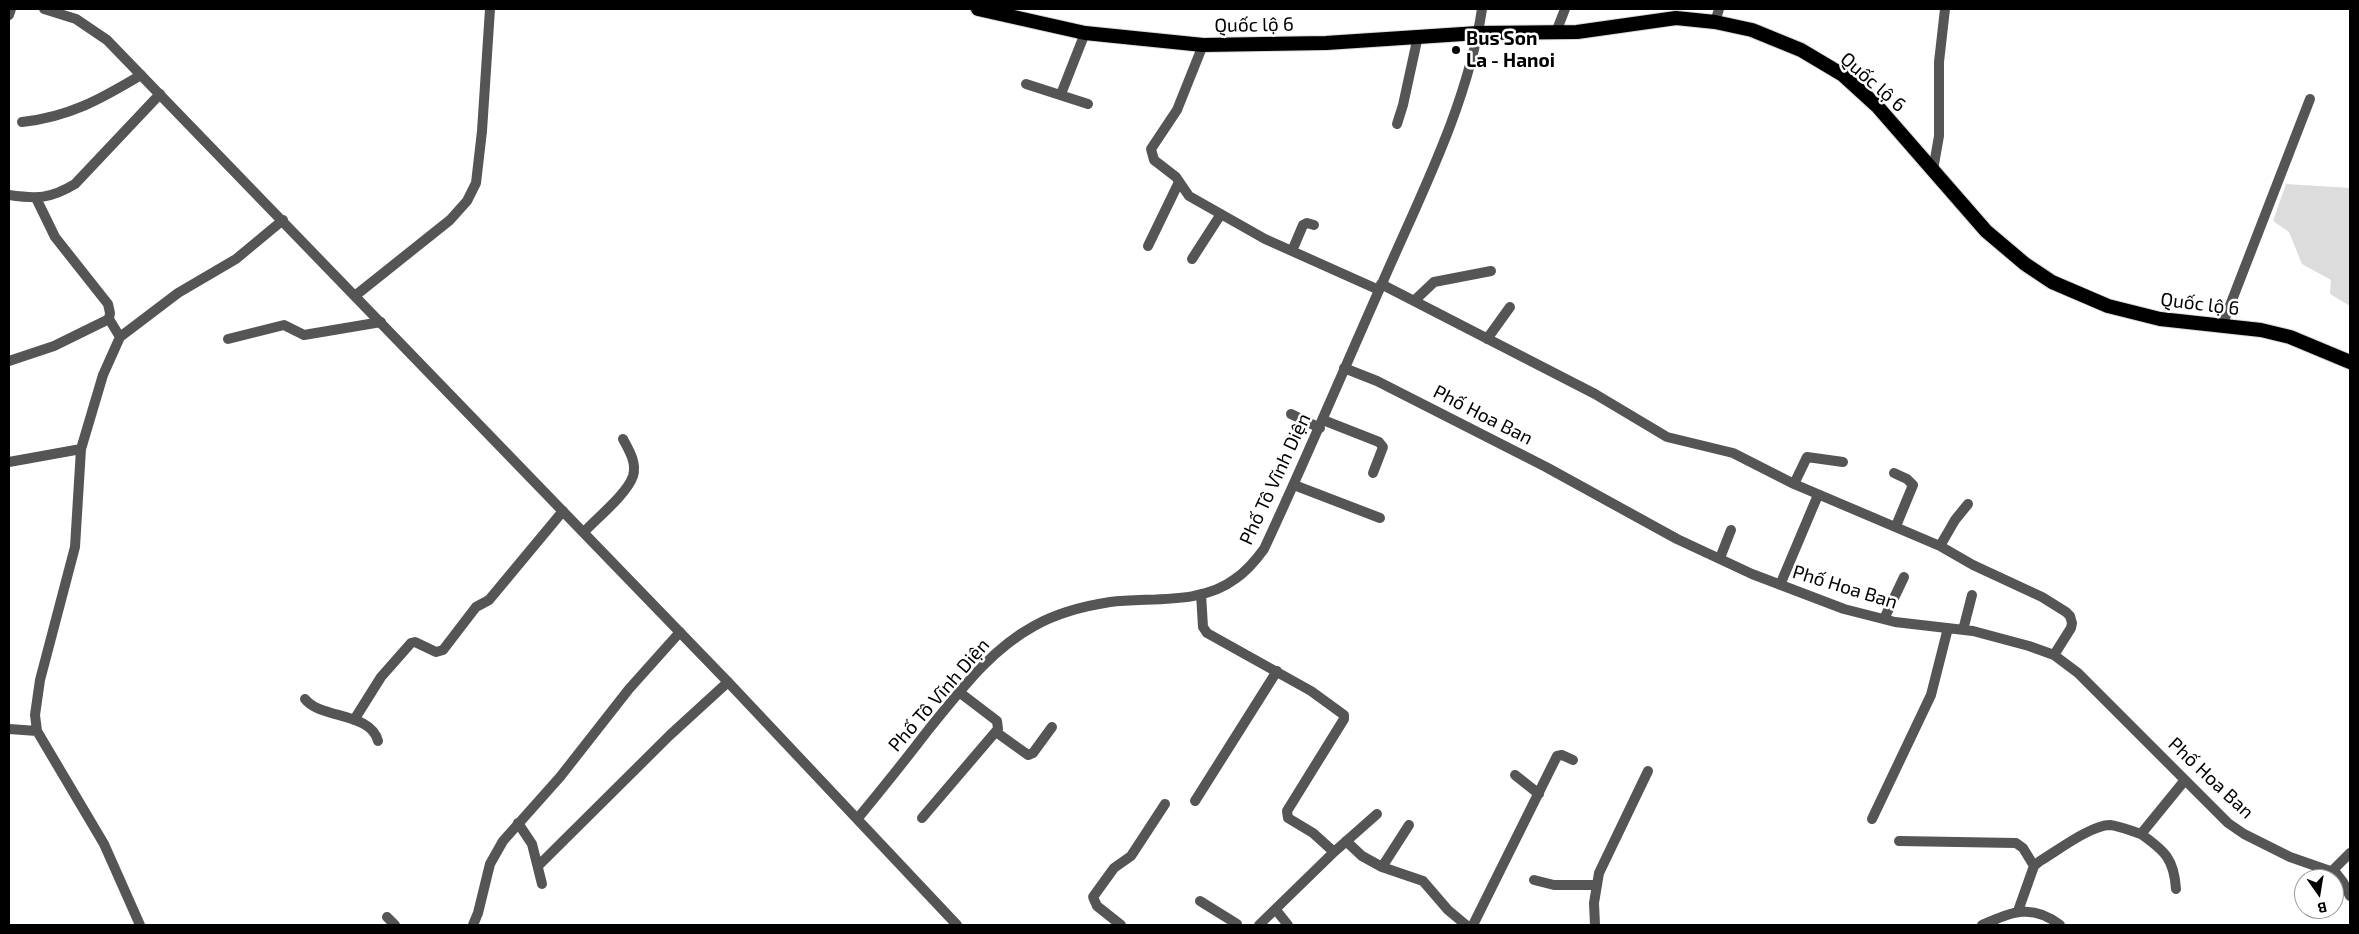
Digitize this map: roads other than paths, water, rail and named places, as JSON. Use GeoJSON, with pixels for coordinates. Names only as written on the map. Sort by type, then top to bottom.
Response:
{"type":"FeatureCollection","features":[{"type":"Feature","properties":{"kind":"highway","name":"Quốc lộ 6"},"geometry":{"type":"LineString","coordinates":[[978,9],[1085,33],[1203,44],[1326,43],[1478,33],[1556,32],[1717,15],[1801,50],[1843,75],[1877,106],[1986,231],[2025,264],[2052,282],[2108,306],[2160,319],[2222,326],[2290,337],[2328,351],[2350,362]]}},
{"type":"Feature","properties":{"kind":"street"},"geometry":{"type":"LineString","coordinates":[[9,15],[11,9]]}},
{"type":"Feature","properties":{"kind":"street"},"geometry":{"type":"LineString","coordinates":[[44,9],[76,19],[107,40],[584,532],[858,818],[957,925]]}},
{"type":"Feature","properties":{"kind":"street"},"geometry":{"type":"LineString","coordinates":[[356,295],[450,220],[468,201],[476,183],[482,130],[490,9]]}},
{"type":"Feature","properties":{"kind":"street","name":"Phố Tô Vĩnh Diện"},"geometry":{"type":"LineString","coordinates":[[858,818],[959,692],[992,656],[1009,641],[1054,616],[1109,602],[1201,594],[1235,580],[1254,562],[1264,549],[1294,485],[1436,161],[1460,97],[1478,33],[1482,9]]}},
{"type":"Feature","properties":{"kind":"street"},"geometry":{"type":"LineString","coordinates":[[1556,32],[1565,9]]}},
{"type":"Feature","properties":{"kind":"street"},"geometry":{"type":"LineString","coordinates":[[1933,170],[1939,136],[1939,62],[1945,9]]}},
{"type":"Feature","properties":{"kind":"street"},"geometry":{"type":"LineString","coordinates":[[1061,94],[1085,33]]}},
{"type":"Feature","properties":{"kind":"street"},"geometry":{"type":"LineString","coordinates":[[1397,124],[1403,106],[1418,36]]}},
{"type":"Feature","properties":{"kind":"street"},"geometry":{"type":"LineString","coordinates":[[1203,44],[1177,110],[1151,149],[1154,160],[1173,173],[1189,196],[1265,239],[1415,300],[1595,394],[1667,437],[1732,453],[1794,484],[1940,546],[1973,565],[2042,597],[2070,616],[2071,628],[2054,655]]}},
{"type":"Feature","properties":{"kind":"street"},"geometry":{"type":"LineString","coordinates":[[22,122],[51,118],[78,110],[140,75]]}},
{"type":"Feature","properties":{"kind":"street"},"geometry":{"type":"LineString","coordinates":[[1026,84],[1088,104]]}},
{"type":"Feature","properties":{"kind":"street"},"geometry":{"type":"LineString","coordinates":[[9,195],[36,198],[58,194],[75,184],[160,94]]}},
{"type":"Feature","properties":{"kind":"street"},"geometry":{"type":"LineString","coordinates":[[2222,326],[2310,99]]}},
{"type":"Feature","properties":{"kind":"street"},"geometry":{"type":"LineString","coordinates":[[1148,246],[1179,182]]}},
{"type":"Feature","properties":{"kind":"street"},"geometry":{"type":"LineString","coordinates":[[9,361],[67,341],[108,319],[110,313],[108,304],[55,237],[36,198]]}},
{"type":"Feature","properties":{"kind":"street"},"geometry":{"type":"LineString","coordinates":[[1192,259],[1221,214]]}},
{"type":"Feature","properties":{"kind":"street"},"geometry":{"type":"LineString","coordinates":[[140,925],[104,844],[37,731],[35,715],[40,680],[75,547],[81,449],[103,375],[120,338],[178,293],[236,259],[282,220]]}},
{"type":"Feature","properties":{"kind":"street"},"geometry":{"type":"LineString","coordinates":[[1292,251],[1302,224],[1314,225]]}},
{"type":"Feature","properties":{"kind":"street"},"geometry":{"type":"LineString","coordinates":[[1415,300],[1434,282],[1491,271]]}},
{"type":"Feature","properties":{"kind":"street"},"geometry":{"type":"LineString","coordinates":[[1487,339],[1510,307]]}},
{"type":"Feature","properties":{"kind":"street"},"geometry":{"type":"LineString","coordinates":[[108,319],[120,338]]}},
{"type":"Feature","properties":{"kind":"street"},"geometry":{"type":"LineString","coordinates":[[228,339],[284,325],[304,335],[381,322]]}},
{"type":"Feature","properties":{"kind":"street","name":"Phố Hoa Ban"},"geometry":{"type":"LineString","coordinates":[[1344,368],[1377,381],[1538,462],[1651,525],[1780,585],[1844,609],[1884,619],[1963,630],[2029,646],[2054,655],[2078,673],[2228,823],[2244,834],[2290,857],[2326,869]]}},
{"type":"Feature","properties":{"kind":"street"},"geometry":{"type":"LineString","coordinates":[[1291,414],[1379,442],[1383,447],[1382,452],[1372,473]]}},
{"type":"Feature","properties":{"kind":"street"},"geometry":{"type":"LineString","coordinates":[[584,532],[619,495],[633,476],[633,459],[623,439]]}},
{"type":"Feature","properties":{"kind":"street"},"geometry":{"type":"LineString","coordinates":[[9,462],[81,449]]}},
{"type":"Feature","properties":{"kind":"street"},"geometry":{"type":"LineString","coordinates":[[1794,484],[1807,457],[1843,462]]}},
{"type":"Feature","properties":{"kind":"street"},"geometry":{"type":"LineString","coordinates":[[1894,473],[1907,479],[1913,485],[1896,526]]}},
{"type":"Feature","properties":{"kind":"street"},"geometry":{"type":"LineString","coordinates":[[1294,485],[1380,518]]}},
{"type":"Feature","properties":{"kind":"street"},"geometry":{"type":"LineString","coordinates":[[1780,585],[1818,494]]}},
{"type":"Feature","properties":{"kind":"street"},"geometry":{"type":"LineString","coordinates":[[1940,546],[1955,520],[1968,504]]}},
{"type":"Feature","properties":{"kind":"street"},"geometry":{"type":"LineString","coordinates":[[354,720],[381,677],[411,643],[415,642],[436,652],[443,650],[476,607],[489,600],[563,511]]}},
{"type":"Feature","properties":{"kind":"street"},"geometry":{"type":"LineString","coordinates":[[1720,558],[1731,530]]}},
{"type":"Feature","properties":{"kind":"street"},"geometry":{"type":"LineString","coordinates":[[1884,619],[1904,577]]}},
{"type":"Feature","properties":{"kind":"street"},"geometry":{"type":"LineString","coordinates":[[1201,594],[1203,626],[1207,633],[1311,691],[1344,715],[1344,719],[1287,811],[1288,818],[1313,833],[1334,852]]}},
{"type":"Feature","properties":{"kind":"street"},"geometry":{"type":"LineString","coordinates":[[1963,630],[1972,596]]}},
{"type":"Feature","properties":{"kind":"street"},"geometry":{"type":"LineString","coordinates":[[1872,819],[1931,695],[1948,628]]}},
{"type":"Feature","properties":{"kind":"street"},"geometry":{"type":"LineString","coordinates":[[473,925],[496,851],[518,823],[560,777],[629,689],[680,632]]}},
{"type":"Feature","properties":{"kind":"street"},"geometry":{"type":"LineString","coordinates":[[1195,801],[1276,671]]}},
{"type":"Feature","properties":{"kind":"street"},"geometry":{"type":"LineString","coordinates":[[538,866],[670,735],[728,682]]}},
{"type":"Feature","properties":{"kind":"street"},"geometry":{"type":"LineString","coordinates":[[922,818],[996,732],[998,726],[997,721],[959,692]]}},
{"type":"Feature","properties":{"kind":"street"},"geometry":{"type":"LineString","coordinates":[[305,699],[311,706],[354,720],[372,730],[378,741]]}},
{"type":"Feature","properties":{"kind":"street"},"geometry":{"type":"LineString","coordinates":[[996,732],[1028,755],[1033,753],[1052,726]]}},
{"type":"Feature","properties":{"kind":"street"},"geometry":{"type":"LineString","coordinates":[[9,729],[37,731]]}},
{"type":"Feature","properties":{"kind":"street"},"geometry":{"type":"LineString","coordinates":[[1473,925],[1557,756],[1562,755],[1573,760]]}},
{"type":"Feature","properties":{"kind":"street"},"geometry":{"type":"LineString","coordinates":[[1595,925],[1594,903],[1596,885],[1604,859],[1648,771]]}},
{"type":"Feature","properties":{"kind":"street"},"geometry":{"type":"LineString","coordinates":[[1515,774],[1539,794]]}},
{"type":"Feature","properties":{"kind":"street"},"geometry":{"type":"LineString","coordinates":[[2141,834],[2185,780]]}},
{"type":"Feature","properties":{"kind":"street"},"geometry":{"type":"LineString","coordinates":[[1121,925],[1097,906],[1093,897],[1114,868],[1131,856],[1165,804]]}},
{"type":"Feature","properties":{"kind":"street"},"geometry":{"type":"LineString","coordinates":[[1259,925],[1334,852],[1377,814]]}},
{"type":"Feature","properties":{"kind":"street"},"geometry":{"type":"LineString","coordinates":[[518,823],[532,844],[542,884]]}},
{"type":"Feature","properties":{"kind":"street"},"geometry":{"type":"LineString","coordinates":[[1382,867],[1409,825]]}},
{"type":"Feature","properties":{"kind":"street"},"geometry":{"type":"LineString","coordinates":[[2018,911],[2034,866],[2084,835],[2103,826],[2116,826],[2141,834],[2165,853],[2172,863],[2176,889]]}},
{"type":"Feature","properties":{"kind":"street"},"geometry":{"type":"LineString","coordinates":[[1346,841],[1362,856],[1382,867],[1422,881],[1448,910],[1466,925]]}},
{"type":"Feature","properties":{"kind":"street"},"geometry":{"type":"LineString","coordinates":[[1899,841],[2016,843],[2023,848],[2034,866]]}},
{"type":"Feature","properties":{"kind":"street"},"geometry":{"type":"LineString","coordinates":[[2334,869],[2350,852]]}},
{"type":"Feature","properties":{"kind":"street"},"geometry":{"type":"LineString","coordinates":[[1534,880],[1554,885],[1596,885]]}},
{"type":"Feature","properties":{"kind":"street"},"geometry":{"type":"LineString","coordinates":[[2344,885],[2350,896]]}},
{"type":"Feature","properties":{"kind":"street"},"geometry":{"type":"LineString","coordinates":[[1200,901],[1237,925]]}},
{"type":"Feature","properties":{"kind":"street"},"geometry":{"type":"LineString","coordinates":[[1276,910],[1288,925]]}},
{"type":"Feature","properties":{"kind":"street"},"geometry":{"type":"LineString","coordinates":[[1982,925],[2018,911],[2036,912],[2060,925]]}},
{"type":"Feature","properties":{"kind":"street"},"geometry":{"type":"LineString","coordinates":[[386,917],[395,925]]}},
{"type":"Feature","properties":{"kind":"place","name":"Bus Son La - Hanoi"},"geometry":{"type":"Point","coordinates":[1456,50]}}]}
